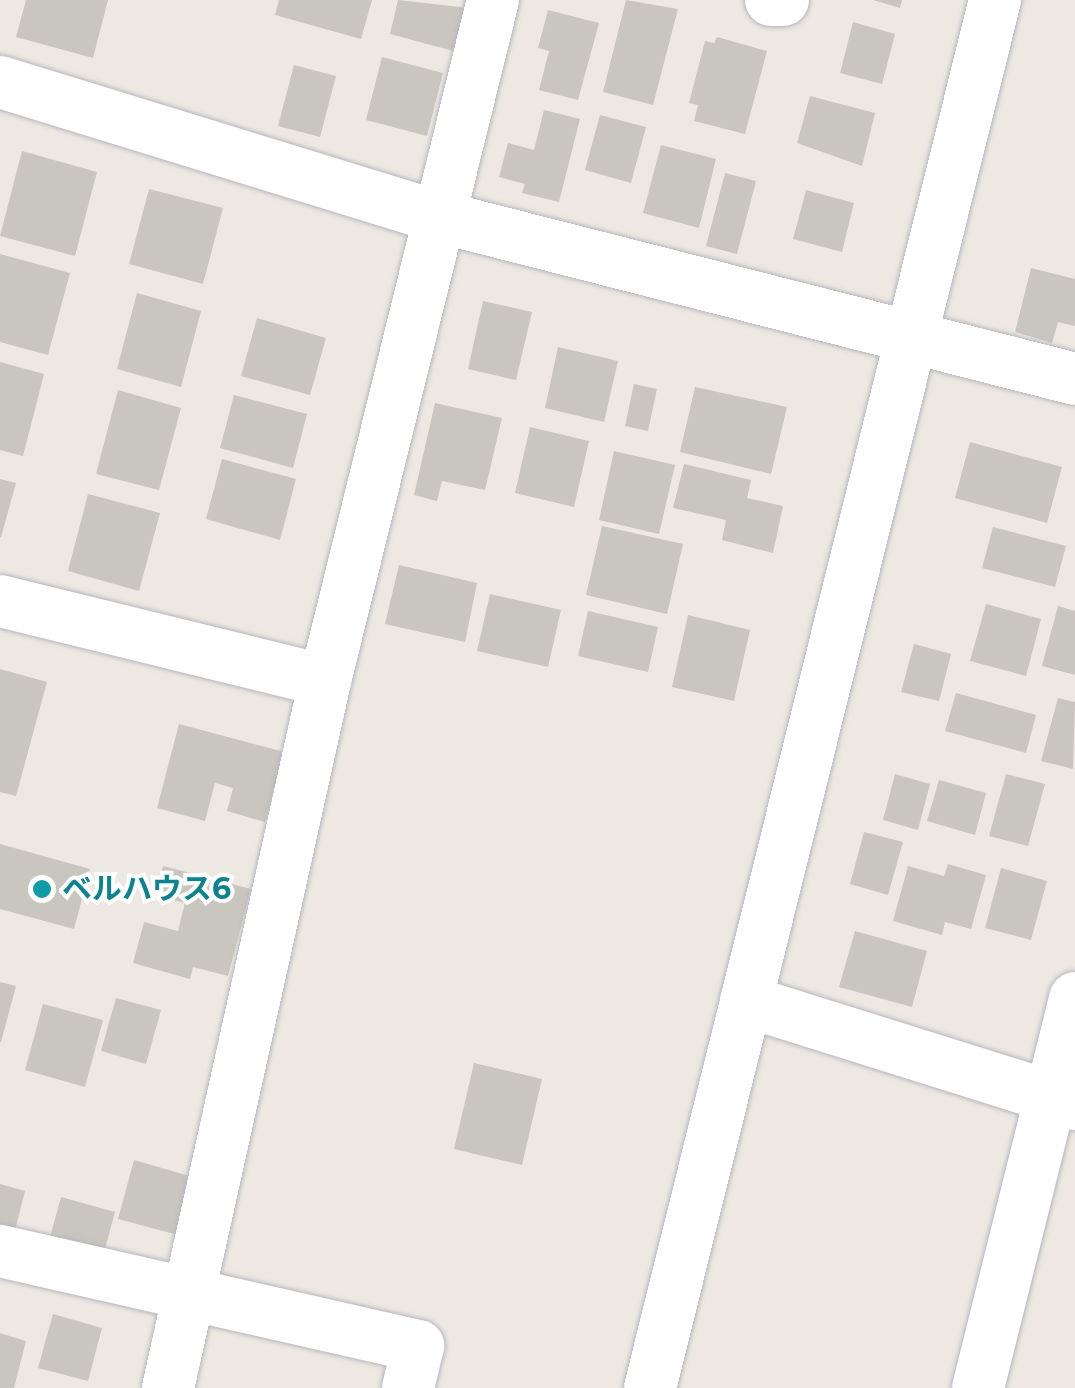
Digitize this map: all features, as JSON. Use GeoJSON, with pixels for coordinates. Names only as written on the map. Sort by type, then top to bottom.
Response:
{"type":"FeatureCollection","features":[{"type":"Feature","properties":{"kind":"street"},"geometry":{"type":"LineString","coordinates":[[168,1388],[192,1299],[325,681],[493,0]]}},
{"type":"Feature","properties":{"kind":"street"},"geometry":{"type":"LineString","coordinates":[[771,0],[783,0]]}},
{"type":"Feature","properties":{"kind":"street"},"geometry":{"type":"LineString","coordinates":[[650,1388],[995,0]]}},
{"type":"Feature","properties":{"kind":"street"},"geometry":{"type":"LineString","coordinates":[[0,82],[440,217],[1075,379]]}},
{"type":"Feature","properties":{"kind":"street"},"geometry":{"type":"LineString","coordinates":[[0,601],[325,681]]}},
{"type":"Feature","properties":{"kind":"street"},"geometry":{"type":"LineString","coordinates":[[978,1388],[1063,1100],[1075,998]]}},
{"type":"Feature","properties":{"kind":"street"},"geometry":{"type":"LineString","coordinates":[[746,1001],[1063,1100]]}},
{"type":"Feature","properties":{"kind":"street"},"geometry":{"type":"LineString","coordinates":[[0,1252],[192,1299],[418,1346],[408,1388]]}},
{"type":"Feature","properties":{"kind":"building"},"geometry":{"type":"Polygon","coordinates":[[[26,0],[108,0],[93,58],[16,37],[26,0]]]}},
{"type":"Feature","properties":{"kind":"building"},"geometry":{"type":"Polygon","coordinates":[[[279,0],[372,0],[361,39],[275,15],[279,0]]]}},
{"type":"Feature","properties":{"kind":"building"},"geometry":{"type":"Polygon","coordinates":[[[398,0],[469,8],[457,52],[390,34],[398,0]]]}},
{"type":"Feature","properties":{"kind":"building"},"geometry":{"type":"Polygon","coordinates":[[[626,0],[678,9],[653,105],[603,92],[626,0]]]}},
{"type":"Feature","properties":{"kind":"building"},"geometry":{"type":"Polygon","coordinates":[[[873,0],[902,0],[900,8],[873,0]]]}},
{"type":"Feature","properties":{"kind":"building"},"geometry":{"type":"Polygon","coordinates":[[[548,10],[599,23],[578,100],[539,90],[549,51],[538,48],[548,10]]]}},
{"type":"Feature","properties":{"kind":"building"},"geometry":{"type":"Polygon","coordinates":[[[853,22],[895,34],[882,84],[840,73],[853,22]]]}},
{"type":"Feature","properties":{"kind":"building"},"geometry":{"type":"Polygon","coordinates":[[[717,37],[767,51],[745,134],[694,121],[698,105],[689,103],[705,41],[714,43],[717,37]]]}},
{"type":"Feature","properties":{"kind":"building"},"geometry":{"type":"Polygon","coordinates":[[[382,57],[443,73],[427,136],[366,120],[382,57]]]}},
{"type":"Feature","properties":{"kind":"building"},"geometry":{"type":"Polygon","coordinates":[[[294,65],[336,76],[320,137],[278,126],[294,65]]]}},
{"type":"Feature","properties":{"kind":"building"},"geometry":{"type":"Polygon","coordinates":[[[810,96],[875,113],[862,166],[797,143],[810,96]]]}},
{"type":"Feature","properties":{"kind":"building"},"geometry":{"type":"Polygon","coordinates":[[[544,110],[580,119],[559,202],[522,193],[525,184],[499,177],[508,143],[534,150],[544,110]]]}},
{"type":"Feature","properties":{"kind":"building"},"geometry":{"type":"Polygon","coordinates":[[[600,115],[646,127],[631,183],[585,170],[600,115]]]}},
{"type":"Feature","properties":{"kind":"building"},"geometry":{"type":"Polygon","coordinates":[[[661,145],[716,159],[699,228],[643,213],[661,145]]]}},
{"type":"Feature","properties":{"kind":"building"},"geometry":{"type":"Polygon","coordinates":[[[22,151],[97,172],[75,256],[0,236],[22,151]]]}},
{"type":"Feature","properties":{"kind":"building"},"geometry":{"type":"Polygon","coordinates":[[[725,173],[756,181],[737,254],[706,246],[725,173]]]}},
{"type":"Feature","properties":{"kind":"building"},"geometry":{"type":"Polygon","coordinates":[[[149,189],[223,208],[203,284],[129,264],[149,189]]]}},
{"type":"Feature","properties":{"kind":"building"},"geometry":{"type":"Polygon","coordinates":[[[806,190],[854,203],[842,252],[793,239],[806,190]]]}},
{"type":"Feature","properties":{"kind":"building"},"geometry":{"type":"Polygon","coordinates":[[[0,254],[70,273],[48,355],[0,342],[0,254]]]}},
{"type":"Feature","properties":{"kind":"building"},"geometry":{"type":"Polygon","coordinates":[[[1031,268],[1075,279],[1075,326],[1058,322],[1052,343],[1015,332],[1031,268]]]}},
{"type":"Feature","properties":{"kind":"building"},"geometry":{"type":"Polygon","coordinates":[[[137,293],[201,311],[181,387],[117,369],[137,293]]]}},
{"type":"Feature","properties":{"kind":"building"},"geometry":{"type":"Polygon","coordinates":[[[483,301],[532,312],[516,380],[468,369],[483,301]]]}},
{"type":"Feature","properties":{"kind":"building"},"geometry":{"type":"Polygon","coordinates":[[[257,318],[326,338],[310,395],[241,376],[257,318]]]}},
{"type":"Feature","properties":{"kind":"building"},"geometry":{"type":"Polygon","coordinates":[[[558,347],[618,361],[604,422],[545,408],[558,347]]]}},
{"type":"Feature","properties":{"kind":"building"},"geometry":{"type":"Polygon","coordinates":[[[0,362],[44,374],[23,456],[0,450],[0,362]]]}},
{"type":"Feature","properties":{"kind":"building"},"geometry":{"type":"Polygon","coordinates":[[[634,384],[657,389],[648,431],[625,426],[634,384]]]}},
{"type":"Feature","properties":{"kind":"building"},"geometry":{"type":"Polygon","coordinates":[[[695,387],[787,407],[771,474],[680,452],[695,387]]]}},
{"type":"Feature","properties":{"kind":"building"},"geometry":{"type":"Polygon","coordinates":[[[118,390],[181,408],[159,490],[96,474],[118,390]]]}},
{"type":"Feature","properties":{"kind":"building"},"geometry":{"type":"Polygon","coordinates":[[[234,395],[307,414],[293,468],[220,448],[234,395]]]}},
{"type":"Feature","properties":{"kind":"building"},"geometry":{"type":"Polygon","coordinates":[[[435,403],[502,418],[485,490],[442,481],[437,501],[414,495],[435,403]]]}},
{"type":"Feature","properties":{"kind":"building"},"geometry":{"type":"Polygon","coordinates":[[[530,427],[589,441],[574,507],[515,493],[530,427]]]}},
{"type":"Feature","properties":{"kind":"building"},"geometry":{"type":"Polygon","coordinates":[[[970,442],[1062,467],[1047,523],[955,498],[970,442]]]}},
{"type":"Feature","properties":{"kind":"building"},"geometry":{"type":"Polygon","coordinates":[[[614,451],[675,465],[659,534],[599,520],[614,451]]]}},
{"type":"Feature","properties":{"kind":"building"},"geometry":{"type":"Polygon","coordinates":[[[222,459],[296,479],[280,540],[206,519],[222,459]]]}},
{"type":"Feature","properties":{"kind":"building"},"geometry":{"type":"Polygon","coordinates":[[[684,464],[751,480],[747,498],[783,506],[773,553],[722,540],[726,520],[673,508],[684,464]]]}},
{"type":"Feature","properties":{"kind":"building"},"geometry":{"type":"Polygon","coordinates":[[[0,479],[16,483],[1,537],[0,537],[0,479]]]}},
{"type":"Feature","properties":{"kind":"building"},"geometry":{"type":"Polygon","coordinates":[[[88,494],[160,513],[139,591],[68,571],[88,494]]]}},
{"type":"Feature","properties":{"kind":"building"},"geometry":{"type":"Polygon","coordinates":[[[602,526],[683,544],[667,614],[586,595],[602,526]]]}},
{"type":"Feature","properties":{"kind":"building"},"geometry":{"type":"Polygon","coordinates":[[[993,527],[1066,546],[1055,587],[982,568],[993,527]]]}},
{"type":"Feature","properties":{"kind":"building"},"geometry":{"type":"Polygon","coordinates":[[[399,565],[477,583],[465,642],[385,624],[399,565]]]}},
{"type":"Feature","properties":{"kind":"building"},"geometry":{"type":"Polygon","coordinates":[[[490,594],[561,610],[548,667],[477,651],[490,594]]]}},
{"type":"Feature","properties":{"kind":"building"},"geometry":{"type":"Polygon","coordinates":[[[986,604],[1041,619],[1026,676],[970,661],[986,604]]]}},
{"type":"Feature","properties":{"kind":"building"},"geometry":{"type":"Polygon","coordinates":[[[1058,606],[1075,611],[1075,675],[1042,666],[1058,606]]]}},
{"type":"Feature","properties":{"kind":"building"},"geometry":{"type":"Polygon","coordinates":[[[588,611],[658,627],[648,672],[578,656],[588,611]]]}},
{"type":"Feature","properties":{"kind":"building"},"geometry":{"type":"Polygon","coordinates":[[[688,615],[750,630],[734,701],[672,687],[688,615]]]}},
{"type":"Feature","properties":{"kind":"building"},"geometry":{"type":"Polygon","coordinates":[[[914,644],[951,654],[939,701],[901,692],[914,644]]]}},
{"type":"Feature","properties":{"kind":"building"},"geometry":{"type":"Polygon","coordinates":[[[0,669],[47,682],[16,796],[0,792],[0,669]]]}},
{"type":"Feature","properties":{"kind":"building"},"geometry":{"type":"Polygon","coordinates":[[[956,693],[1036,715],[1026,753],[945,731],[956,693]]]}},
{"type":"Feature","properties":{"kind":"building"},"geometry":{"type":"Polygon","coordinates":[[[1058,698],[1075,702],[1073,769],[1041,761],[1058,698]]]}},
{"type":"Feature","properties":{"kind":"building"},"geometry":{"type":"Polygon","coordinates":[[[179,724],[284,752],[265,822],[227,811],[233,788],[215,783],[205,821],[157,808],[179,724]]]}},
{"type":"Feature","properties":{"kind":"building"},"geometry":{"type":"Polygon","coordinates":[[[895,774],[930,784],[918,830],[883,820],[895,774]]]}},
{"type":"Feature","properties":{"kind":"building"},"geometry":{"type":"Polygon","coordinates":[[[1006,774],[1045,784],[1028,846],[989,836],[1006,774]]]}},
{"type":"Feature","properties":{"kind":"building"},"geometry":{"type":"Polygon","coordinates":[[[939,780],[986,793],[975,835],[927,821],[939,780]]]}},
{"type":"Feature","properties":{"kind":"building"},"geometry":{"type":"Polygon","coordinates":[[[864,832],[903,842],[888,895],[850,884],[864,832]]]}},
{"type":"Feature","properties":{"kind":"building","name":"ベルハウス6"},"geometry":{"type":"Polygon","coordinates":[[[0,844],[90,869],[74,929],[0,909],[0,844]]]}},
{"type":"Feature","properties":{"kind":"building"},"geometry":{"type":"Polygon","coordinates":[[[948,864],[986,875],[971,929],[945,922],[942,935],[893,921],[908,866],[944,876],[948,864]]]}},
{"type":"Feature","properties":{"kind":"building"},"geometry":{"type":"Polygon","coordinates":[[[163,866],[251,889],[228,976],[193,967],[190,979],[133,963],[144,922],[178,931],[185,903],[156,895],[163,866]]]}},
{"type":"Feature","properties":{"kind":"building"},"geometry":{"type":"Polygon","coordinates":[[[1001,868],[1047,881],[1031,940],[985,928],[1001,868]]]}},
{"type":"Feature","properties":{"kind":"building"},"geometry":{"type":"Polygon","coordinates":[[[855,931],[927,951],[912,1007],[839,987],[855,931]]]}},
{"type":"Feature","properties":{"kind":"building"},"geometry":{"type":"Polygon","coordinates":[[[0,982],[16,986],[1,1042],[0,1042],[0,982]]]}},
{"type":"Feature","properties":{"kind":"building"},"geometry":{"type":"Polygon","coordinates":[[[116,998],[161,1010],[146,1064],[101,1051],[116,998]]]}},
{"type":"Feature","properties":{"kind":"building"},"geometry":{"type":"Polygon","coordinates":[[[43,1004],[103,1020],[85,1087],[25,1070],[43,1004]]]}},
{"type":"Feature","properties":{"kind":"building"},"geometry":{"type":"Polygon","coordinates":[[[474,1063],[542,1079],[522,1165],[454,1149],[474,1063]]]}},
{"type":"Feature","properties":{"kind":"building"},"geometry":{"type":"Polygon","coordinates":[[[134,1160],[193,1177],[178,1235],[118,1219],[134,1160]]]}},
{"type":"Feature","properties":{"kind":"building"},"geometry":{"type":"Polygon","coordinates":[[[0,1184],[25,1191],[15,1231],[0,1227],[0,1184]]]}},
{"type":"Feature","properties":{"kind":"building"},"geometry":{"type":"Polygon","coordinates":[[[61,1197],[115,1212],[103,1256],[49,1241],[61,1197]]]}},
{"type":"Feature","properties":{"kind":"building"},"geometry":{"type":"Polygon","coordinates":[[[53,1314],[102,1328],[88,1381],[38,1368],[53,1314]]]}},
{"type":"Feature","properties":{"kind":"building"},"geometry":{"type":"Polygon","coordinates":[[[0,1333],[26,1341],[14,1388],[0,1388],[0,1333]]]}},
{"type":"Feature","properties":{"kind":"place","name":"ベルハウス6"},"geometry":{"type":"Point","coordinates":[42,889]}}]}
